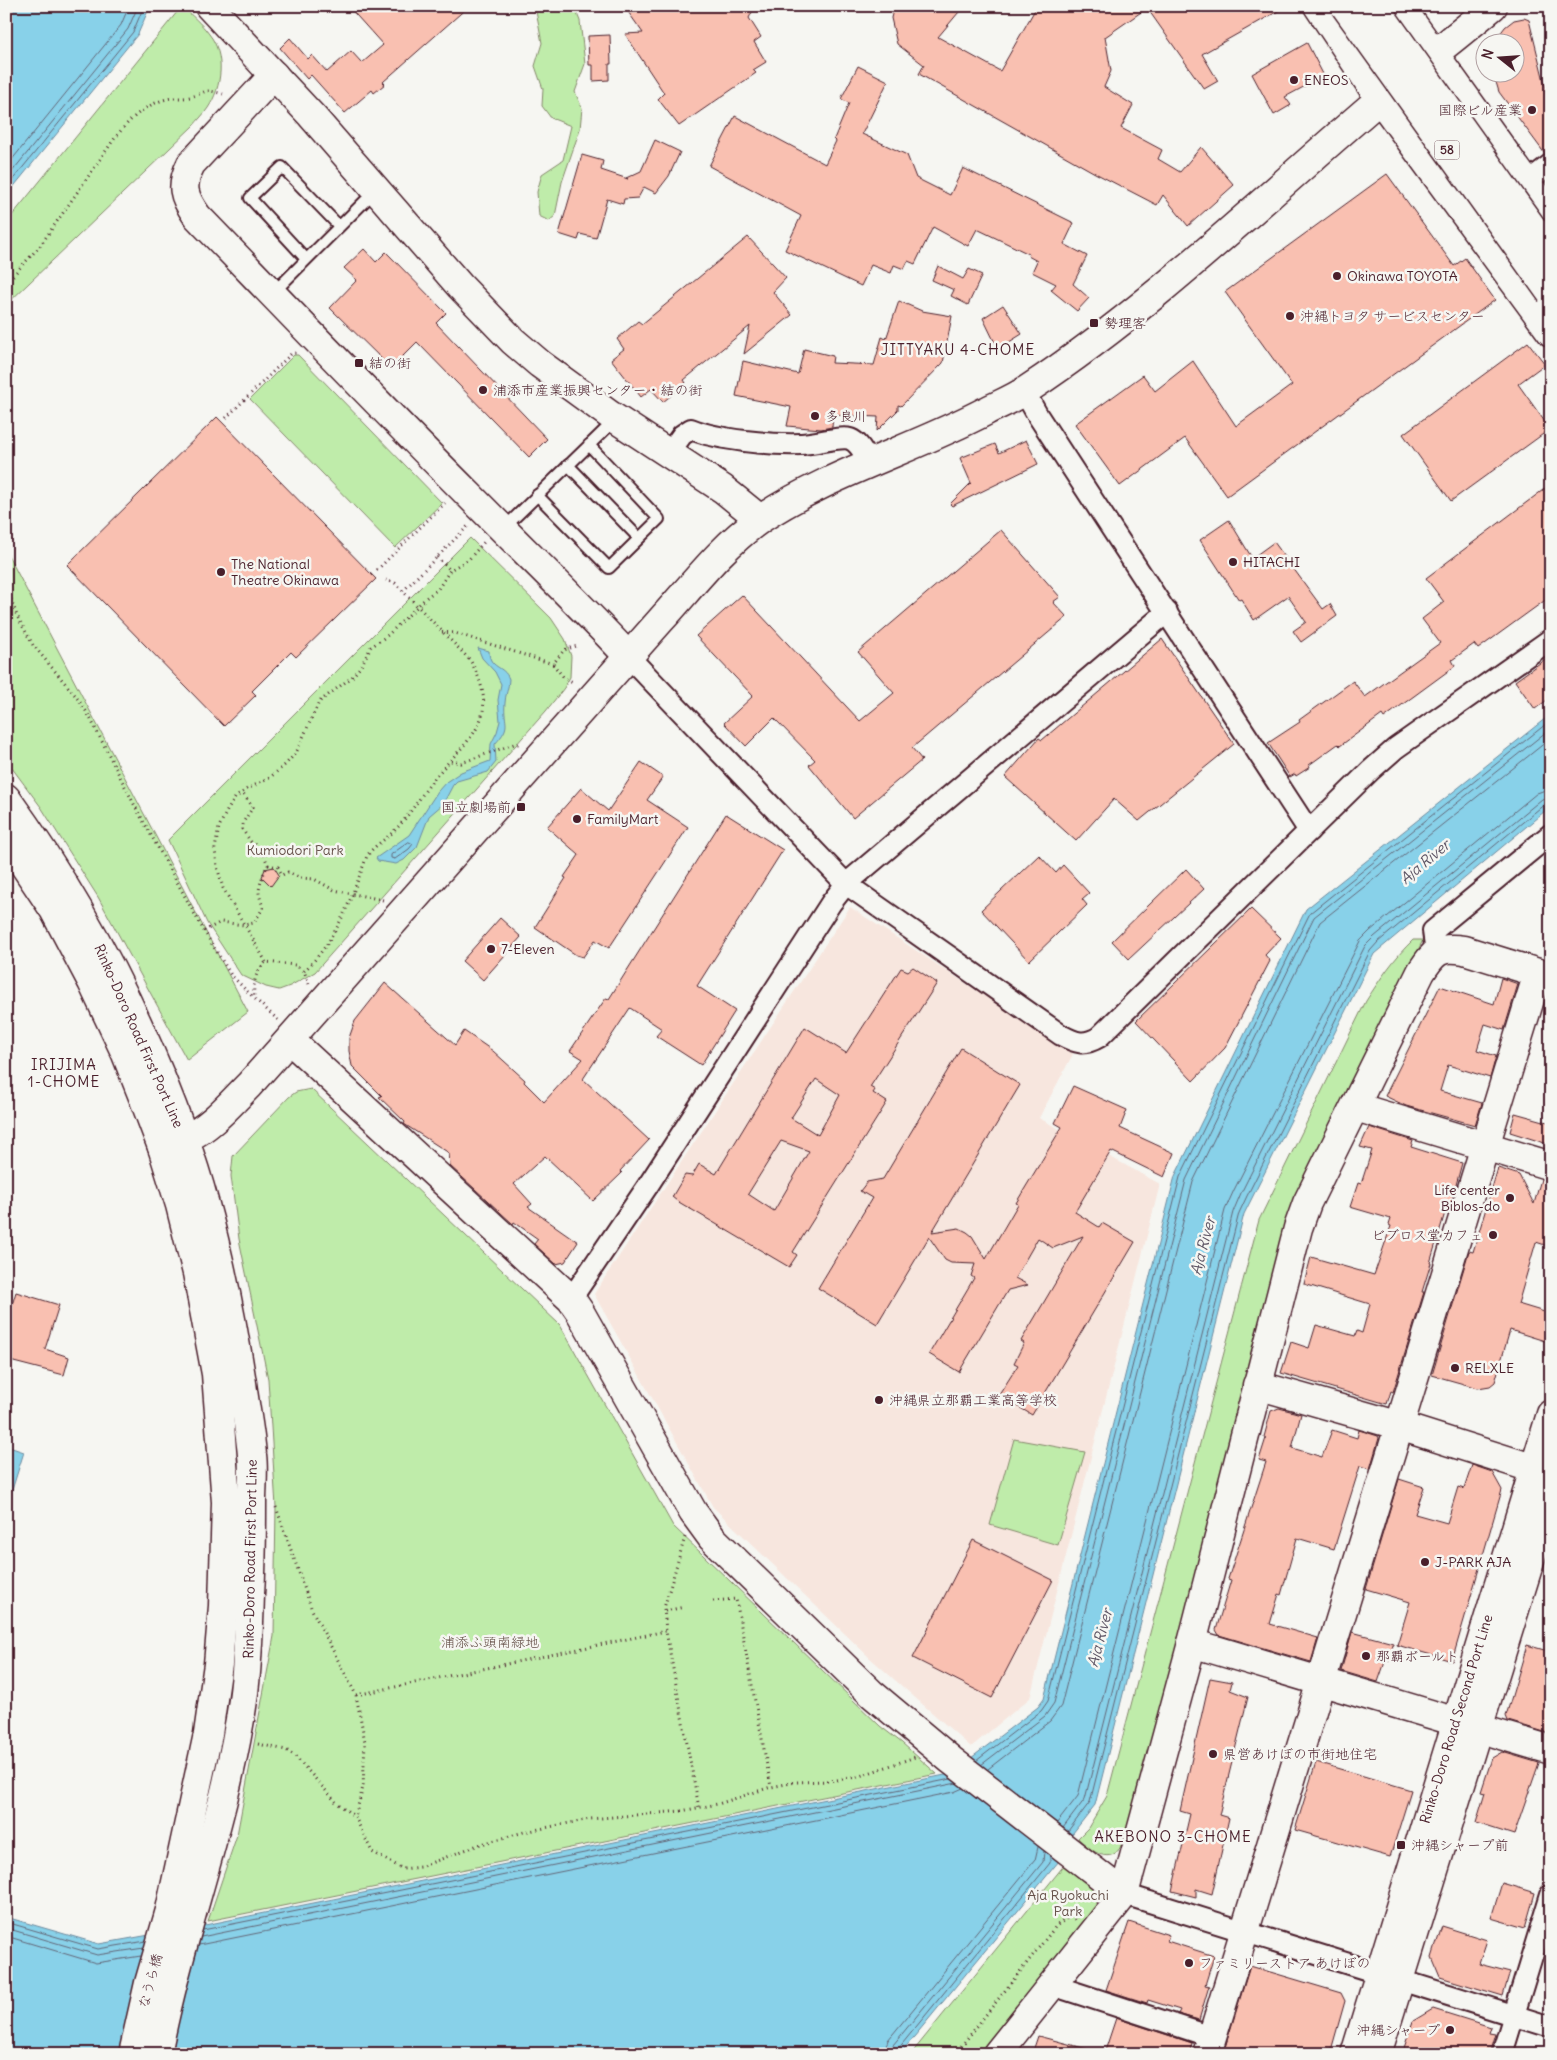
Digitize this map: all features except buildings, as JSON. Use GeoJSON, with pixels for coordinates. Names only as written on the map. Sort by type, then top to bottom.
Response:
{"type":"FeatureCollection","features":[{"type":"Feature","properties":{"kind":"main road"},"geometry":{"type":"LineString","coordinates":[[209,6],[274,75],[480,308],[513,341],[540,364],[616,419],[723,489],[760,520]]}},
{"type":"Feature","properties":{"kind":"main road","name":"58"},"geometry":{"type":"LineString","coordinates":[[1318,6],[1380,99],[1551,332]]}},
{"type":"Feature","properties":{"kind":"main road","name":"58"},"geometry":{"type":"LineString","coordinates":[[1345,6],[1551,293]]}},
{"type":"Feature","properties":{"kind":"main road","name":"58"},"geometry":{"type":"LineString","coordinates":[[1374,6],[1551,254]]}},
{"type":"Feature","properties":{"kind":"main road"},"geometry":{"type":"LineString","coordinates":[[1400,6],[1551,217]]}},
{"type":"Feature","properties":{"kind":"main road"},"geometry":{"type":"LineString","coordinates":[[174,1143],[224,1112],[284,1030],[728,546],[760,520],[794,499],[870,462],[956,427],[1024,392],[1075,357],[1194,263],[1380,99],[1493,6]]}},
{"type":"Feature","properties":{"kind":"main road"},"geometry":{"type":"LineString","coordinates":[[274,75],[191,164],[184,182],[187,202],[197,216],[272,293],[494,534],[628,657]]}},
{"type":"Feature","properties":{"kind":"main road","name":"Rinko-Doro Road First Port Line"},"geometry":{"type":"LineString","coordinates":[[6,798],[34,837],[92,933],[149,1051],[174,1143],[180,1205],[198,1273],[216,1374],[226,1502],[223,1606],[214,1698],[180,1912]]}},
{"type":"Feature","properties":{"kind":"main road","name":"Rinko-Doro Road First Port Line"},"geometry":{"type":"LineString","coordinates":[[6,838],[54,910],[92,982],[126,1054],[174,1143]]}},
{"type":"Feature","properties":{"kind":"main road"},"geometry":{"type":"LineString","coordinates":[[997,2054],[1124,1894],[1192,1642],[1298,1228],[1307,1203],[1421,972],[1431,957],[1440,949],[1464,950],[1544,975],[1485,1146],[1210,2045]]}},
{"type":"Feature","properties":{"kind":"main road"},"geometry":{"type":"LineString","coordinates":[[284,1030],[571,1299],[693,1512],[712,1538],[872,1694],[944,1754],[1124,1894]]}},
{"type":"Feature","properties":{"kind":"main road"},"geometry":{"type":"LineString","coordinates":[[1356,1107],[1551,1166]]}},
{"type":"Feature","properties":{"kind":"main road"},"geometry":{"type":"LineString","coordinates":[[1258,1385],[1400,1426],[1542,1471]]}},
{"type":"Feature","properties":{"kind":"main road","name":"Rinko-Doro Road Second Port Line"},"geometry":{"type":"LineString","coordinates":[[1377,2054],[1390,1977],[1542,1471],[1551,1414]]}},
{"type":"Feature","properties":{"kind":"main road","name":"Rinko-Doro Road Second Port Line"},"geometry":{"type":"LineString","coordinates":[[1466,1726],[1551,1493]]}},
{"type":"Feature","properties":{"kind":"main road"},"geometry":{"type":"LineString","coordinates":[[1192,1642],[1466,1726],[1551,1750]]}},
{"type":"Feature","properties":{"kind":"main road","name":"なうら橋"},"geometry":{"type":"LineString","coordinates":[[133,2054],[149,1983],[180,1912]]}},
{"type":"Feature","properties":{"kind":"main road","name":"なうら橋"},"geometry":{"type":"LineString","coordinates":[[157,2054],[180,1951],[180,1912]]}},
{"type":"Feature","properties":{"kind":"main road","name":"Rinko-Doro Road Second Port Line"},"geometry":{"type":"LineString","coordinates":[[1355,2054],[1390,1977]]}},
{"type":"Feature","properties":{"kind":"street"},"geometry":{"type":"LineString","coordinates":[[1526,183],[1551,164]]}},
{"type":"Feature","properties":{"kind":"street"},"geometry":{"type":"LineString","coordinates":[[1024,392],[1309,831]]}},
{"type":"Feature","properties":{"kind":"street"},"geometry":{"type":"LineString","coordinates":[[670,453],[682,435],[691,429],[713,435],[751,441],[801,444],[849,438],[858,444],[870,462]]}},
{"type":"Feature","properties":{"kind":"street"},"geometry":{"type":"LineString","coordinates":[[571,1299],[647,1187],[830,903],[846,884],[1167,612]]}},
{"type":"Feature","properties":{"kind":"street"},"geometry":{"type":"LineString","coordinates":[[628,657],[846,884],[1061,1035],[1076,1043],[1090,1042],[1100,1037],[1370,770],[1396,748],[1551,639]]}},
{"type":"Feature","properties":{"kind":"street"},"geometry":{"type":"LineString","coordinates":[[1436,953],[1433,931],[1551,834]]}},
{"type":"Feature","properties":{"kind":"street"},"geometry":{"type":"LineString","coordinates":[[1124,1894],[1551,2027]]}},
{"type":"Feature","properties":{"kind":"street"},"geometry":{"type":"LineString","coordinates":[[1502,2054],[1551,1894]]}},
{"type":"Feature","properties":{"kind":"street"},"geometry":{"type":"LineString","coordinates":[[1052,1985],[1210,2045]]}},
{"type":"Feature","properties":{"kind":"lane"},"geometry":{"type":"LineString","coordinates":[[306,259],[250,198],[282,167],[339,226]]}},
{"type":"Feature","properties":{"kind":"lane"},"geometry":{"type":"LineString","coordinates":[[272,293],[376,190]]}},
{"type":"Feature","properties":{"kind":"lane"},"geometry":{"type":"LineString","coordinates":[[494,534],[616,419]]}},
{"type":"Feature","properties":{"kind":"lane"},"geometry":{"type":"LineString","coordinates":[[537,495],[609,568],[659,518],[589,445]]}},
{"type":"Feature","properties":{"kind":"lane"},"geometry":{"type":"LineString","coordinates":[[568,465],[639,538]]}},
{"type":"Feature","properties":{"kind":"path"},"geometry":{"type":"LineString","coordinates":[[6,283],[40,246],[110,145],[135,116],[150,106],[166,99],[190,97],[206,90],[223,94]]}},
{"type":"Feature","properties":{"kind":"path"},"geometry":{"type":"LineString","coordinates":[[226,418],[292,353],[302,353]]}},
{"type":"Feature","properties":{"kind":"path"},"geometry":{"type":"LineString","coordinates":[[377,570],[448,501]]}},
{"type":"Feature","properties":{"kind":"path"},"geometry":{"type":"LineString","coordinates":[[403,591],[470,524]]}},
{"type":"Feature","properties":{"kind":"path"},"geometry":{"type":"LineString","coordinates":[[266,962],[223,888],[215,849],[219,827],[235,798],[268,779],[296,754],[319,702],[352,677],[361,666],[371,647],[388,635],[417,606],[438,589],[450,570],[469,559],[494,534]]}},
{"type":"Feature","properties":{"kind":"path"},"geometry":{"type":"LineString","coordinates":[[437,557],[450,570]]}},
{"type":"Feature","properties":{"kind":"path"},"geometry":{"type":"LineString","coordinates":[[304,972],[332,938],[353,894],[367,856],[373,847],[394,832],[408,816],[430,784],[479,726],[483,703],[478,673],[470,660],[396,583],[386,580]]}},
{"type":"Feature","properties":{"kind":"path"},"geometry":{"type":"LineString","coordinates":[[6,585],[24,630],[33,645],[75,695],[88,714],[135,806],[204,931],[231,975],[284,1030]]}},
{"type":"Feature","properties":{"kind":"path"},"geometry":{"type":"LineString","coordinates":[[442,632],[455,633],[553,664],[564,678],[575,683]]}},
{"type":"Feature","properties":{"kind":"path"},"geometry":{"type":"LineString","coordinates":[[553,664],[564,650],[577,646]]}},
{"type":"Feature","properties":{"kind":"path"},"geometry":{"type":"LineString","coordinates":[[451,760],[460,763],[514,744],[526,744]]}},
{"type":"Feature","properties":{"kind":"path"},"geometry":{"type":"LineString","coordinates":[[242,793],[253,807],[242,829],[251,842],[262,850],[268,866]]}},
{"type":"Feature","properties":{"kind":"path"},"geometry":{"type":"LineString","coordinates":[[204,931],[220,922],[244,925],[254,923],[263,908],[259,892],[262,883],[262,873],[268,866]]}},
{"type":"Feature","properties":{"kind":"path"},"geometry":{"type":"LineString","coordinates":[[268,866],[278,867],[282,874],[288,872],[301,878],[309,877],[334,890],[386,901]]}},
{"type":"Feature","properties":{"kind":"path"},"geometry":{"type":"LineString","coordinates":[[254,998],[257,970],[266,962],[295,966],[304,972],[310,987]]}},
{"type":"Feature","properties":{"kind":"path"},"geometry":{"type":"LineString","coordinates":[[274,1501],[312,1610],[356,1695],[365,1742],[363,1787],[356,1817]]}},
{"type":"Feature","properties":{"kind":"path"},"geometry":{"type":"LineString","coordinates":[[693,1512],[664,1611],[666,1631],[699,1808]]}},
{"type":"Feature","properties":{"kind":"path"},"geometry":{"type":"LineString","coordinates":[[713,1601],[736,1599],[771,1787]]}},
{"type":"Feature","properties":{"kind":"path"},"geometry":{"type":"LineString","coordinates":[[664,1611],[684,1607]]}},
{"type":"Feature","properties":{"kind":"path"},"geometry":{"type":"LineString","coordinates":[[356,1695],[666,1631]]}},
{"type":"Feature","properties":{"kind":"path"},"geometry":{"type":"LineString","coordinates":[[253,1742],[286,1750],[295,1756],[336,1802],[356,1817],[372,1852],[403,1869],[420,1867],[478,1845],[524,1832],[590,1819],[699,1808],[771,1787],[796,1782],[829,1781],[857,1777],[944,1754]]}},
{"type":"Feature","properties":{"kind":"path"},"geometry":{"type":"LineString","coordinates":[[955,2054],[1056,1926],[1070,1916],[1080,1922]]}},
{"type":"Feature","properties":{"kind":"shaded area","name":"沖縄県立那覇工業高等学校"},"geometry":{"type":"Polygon","coordinates":[[[850,907],[1073,1054],[1039,1118],[1160,1184],[1030,1698],[971,1747],[870,1658],[713,1507],[594,1294],[850,907]]]}},
{"type":"Feature","properties":{"kind":"green space"},"geometry":{"type":"Polygon","coordinates":[[[182,6],[206,30],[218,51],[220,61],[219,81],[213,100],[193,126],[6,305],[6,223],[182,6]]]}},
{"type":"Feature","properties":{"kind":"green space"},"geometry":{"type":"Polygon","coordinates":[[[535,6],[574,6],[580,21],[585,64],[575,92],[582,108],[580,129],[562,182],[555,216],[549,221],[539,216],[537,192],[542,174],[563,160],[571,126],[551,118],[542,106],[543,89],[535,66],[542,43],[535,6]]]}},
{"type":"Feature","properties":{"kind":"green space"},"geometry":{"type":"Polygon","coordinates":[[[294,355],[298,355],[442,503],[395,548],[250,399],[294,355]]]}},
{"type":"Feature","properties":{"kind":"green space","name":"Kumiodori Park"},"geometry":{"type":"Polygon","coordinates":[[[470,538],[551,618],[565,639],[571,656],[570,677],[546,711],[315,972],[279,990],[266,987],[241,975],[207,923],[168,840],[470,538]]]}},
{"type":"Feature","properties":{"kind":"green space"},"geometry":{"type":"Polygon","coordinates":[[[6,551],[248,1012],[187,1060],[98,897],[41,807],[6,760],[6,551]]]}},
{"type":"Feature","properties":{"kind":"green space"},"geometry":{"type":"Polygon","coordinates":[[[1413,940],[1423,940],[1326,1138],[1131,1834],[1124,1833],[1120,1848],[1115,1853],[1110,1855],[1098,1854],[1078,1838],[1088,1828],[1107,1796],[1259,1220],[1366,1001],[1393,961],[1413,940]]]}},
{"type":"Feature","properties":{"kind":"green space","name":"浦添ふ頭南緑地"},"geometry":{"type":"Polygon","coordinates":[[[311,1089],[560,1325],[673,1526],[880,1726],[937,1774],[208,1921],[237,1835],[274,1636],[276,1507],[268,1379],[239,1239],[231,1176],[233,1156],[289,1097],[296,1092],[311,1089]]]}},
{"type":"Feature","properties":{"kind":"green space"},"geometry":{"type":"Polygon","coordinates":[[[1014,1439],[1085,1452],[1058,1545],[990,1525],[1014,1439]]]}},
{"type":"Feature","properties":{"kind":"green space","name":"Aja Ryokuchi Park"},"geometry":{"type":"Polygon","coordinates":[[[1066,1863],[1086,1879],[1094,1890],[1096,1904],[1094,1914],[978,2054],[911,2054],[1066,1863]]]}},
{"type":"Feature","properties":{"kind":"water"},"geometry":{"type":"Polygon","coordinates":[[[6,6],[150,6],[138,34],[6,196],[6,6]]]}},
{"type":"Feature","properties":{"kind":"water"},"geometry":{"type":"Polygon","coordinates":[[[478,648],[489,651],[491,661],[504,671],[509,679],[505,700],[506,728],[495,744],[496,762],[488,772],[457,781],[453,785],[443,804],[429,816],[417,847],[404,860],[396,864],[378,861],[376,858],[409,835],[446,782],[461,772],[490,761],[491,744],[500,721],[498,700],[501,684],[495,672],[482,658],[478,648]]]}},
{"type":"Feature","properties":{"kind":"water","name":"Aja River"},"geometry":{"type":"Polygon","coordinates":[[[1551,714],[1551,806],[1374,954],[1244,1214],[1095,1805],[1054,1857],[1059,1861],[900,2054],[6,2054],[6,1917],[99,1944],[200,1926],[950,1774],[1038,1707],[1044,1699],[1175,1176],[1306,909],[1551,714]]]}},
{"type":"Feature","properties":{"kind":"water"},"geometry":{"type":"Polygon","coordinates":[[[6,1446],[24,1452],[6,1509],[6,1446]]]}},
{"type":"Feature","properties":{"kind":"place","name":"ENEOS"},"geometry":{"type":"Point","coordinates":[1294,80]}},
{"type":"Feature","properties":{"kind":"place","name":"国際ビル産業"},"geometry":{"type":"Point","coordinates":[1532,110]}},
{"type":"Feature","properties":{"kind":"place","name":"Okinawa TOYOTA"},"geometry":{"type":"Point","coordinates":[1337,276]}},
{"type":"Feature","properties":{"kind":"place","name":"沖縄トヨタ サービスセンター"},"geometry":{"type":"Point","coordinates":[1290,316]}},
{"type":"Feature","properties":{"kind":"place","name":"勢理客"},"geometry":{"type":"Point","coordinates":[1094,323]}},
{"type":"Feature","properties":{"kind":"place","name":"結の街"},"geometry":{"type":"Point","coordinates":[359,363]}},
{"type":"Feature","properties":{"kind":"place","name":"浦添市産業振興センター・結の街"},"geometry":{"type":"Point","coordinates":[483,390]}},
{"type":"Feature","properties":{"kind":"place","name":"多良川"},"geometry":{"type":"Point","coordinates":[815,416]}},
{"type":"Feature","properties":{"kind":"place","name":"HITACHI"},"geometry":{"type":"Point","coordinates":[1233,562]}},
{"type":"Feature","properties":{"kind":"place","name":"The National Theatre Okinawa"},"geometry":{"type":"Point","coordinates":[221,572]}},
{"type":"Feature","properties":{"kind":"place","name":"国立劇場前"},"geometry":{"type":"Point","coordinates":[521,807]}},
{"type":"Feature","properties":{"kind":"place","name":"FamilyMart"},"geometry":{"type":"Point","coordinates":[577,819]}},
{"type":"Feature","properties":{"kind":"place","name":"7-Eleven"},"geometry":{"type":"Point","coordinates":[491,949]}},
{"type":"Feature","properties":{"kind":"place","name":"Life center Biblos-do"},"geometry":{"type":"Point","coordinates":[1510,1198]}},
{"type":"Feature","properties":{"kind":"place","name":"ビブロス堂カフェ"},"geometry":{"type":"Point","coordinates":[1493,1235]}},
{"type":"Feature","properties":{"kind":"place","name":"RELXLE"},"geometry":{"type":"Point","coordinates":[1455,1368]}},
{"type":"Feature","properties":{"kind":"place","name":"沖縄県立那覇工業高等学校"},"geometry":{"type":"Point","coordinates":[879,1400]}},
{"type":"Feature","properties":{"kind":"place","name":"J-PARK AJA"},"geometry":{"type":"Point","coordinates":[1425,1562]}},
{"type":"Feature","properties":{"kind":"place","name":"那覇ボールト"},"geometry":{"type":"Point","coordinates":[1366,1656]}},
{"type":"Feature","properties":{"kind":"place","name":"県営あけぼの市街地住宅"},"geometry":{"type":"Point","coordinates":[1213,1754]}},
{"type":"Feature","properties":{"kind":"place","name":"沖縄シャープ前"},"geometry":{"type":"Point","coordinates":[1401,1845]}},
{"type":"Feature","properties":{"kind":"place","name":"ファミリーストア あけぼの"},"geometry":{"type":"Point","coordinates":[1189,1963]}},
{"type":"Feature","properties":{"kind":"place","name":"沖縄シャープ"},"geometry":{"type":"Point","coordinates":[1450,2030]}},
{"type":"Feature","properties":{"kind":"district","name":"JITTYAKU 4-CHOME"},"geometry":{"type":"Point","coordinates":[958,350]}},
{"type":"Feature","properties":{"kind":"district","name":"IRIJIMA 1-CHOME"},"geometry":{"type":"Point","coordinates":[64,1074]}},
{"type":"Feature","properties":{"kind":"district","name":"AKEBONO 3-CHOME"},"geometry":{"type":"Point","coordinates":[1173,1837]}}]}
